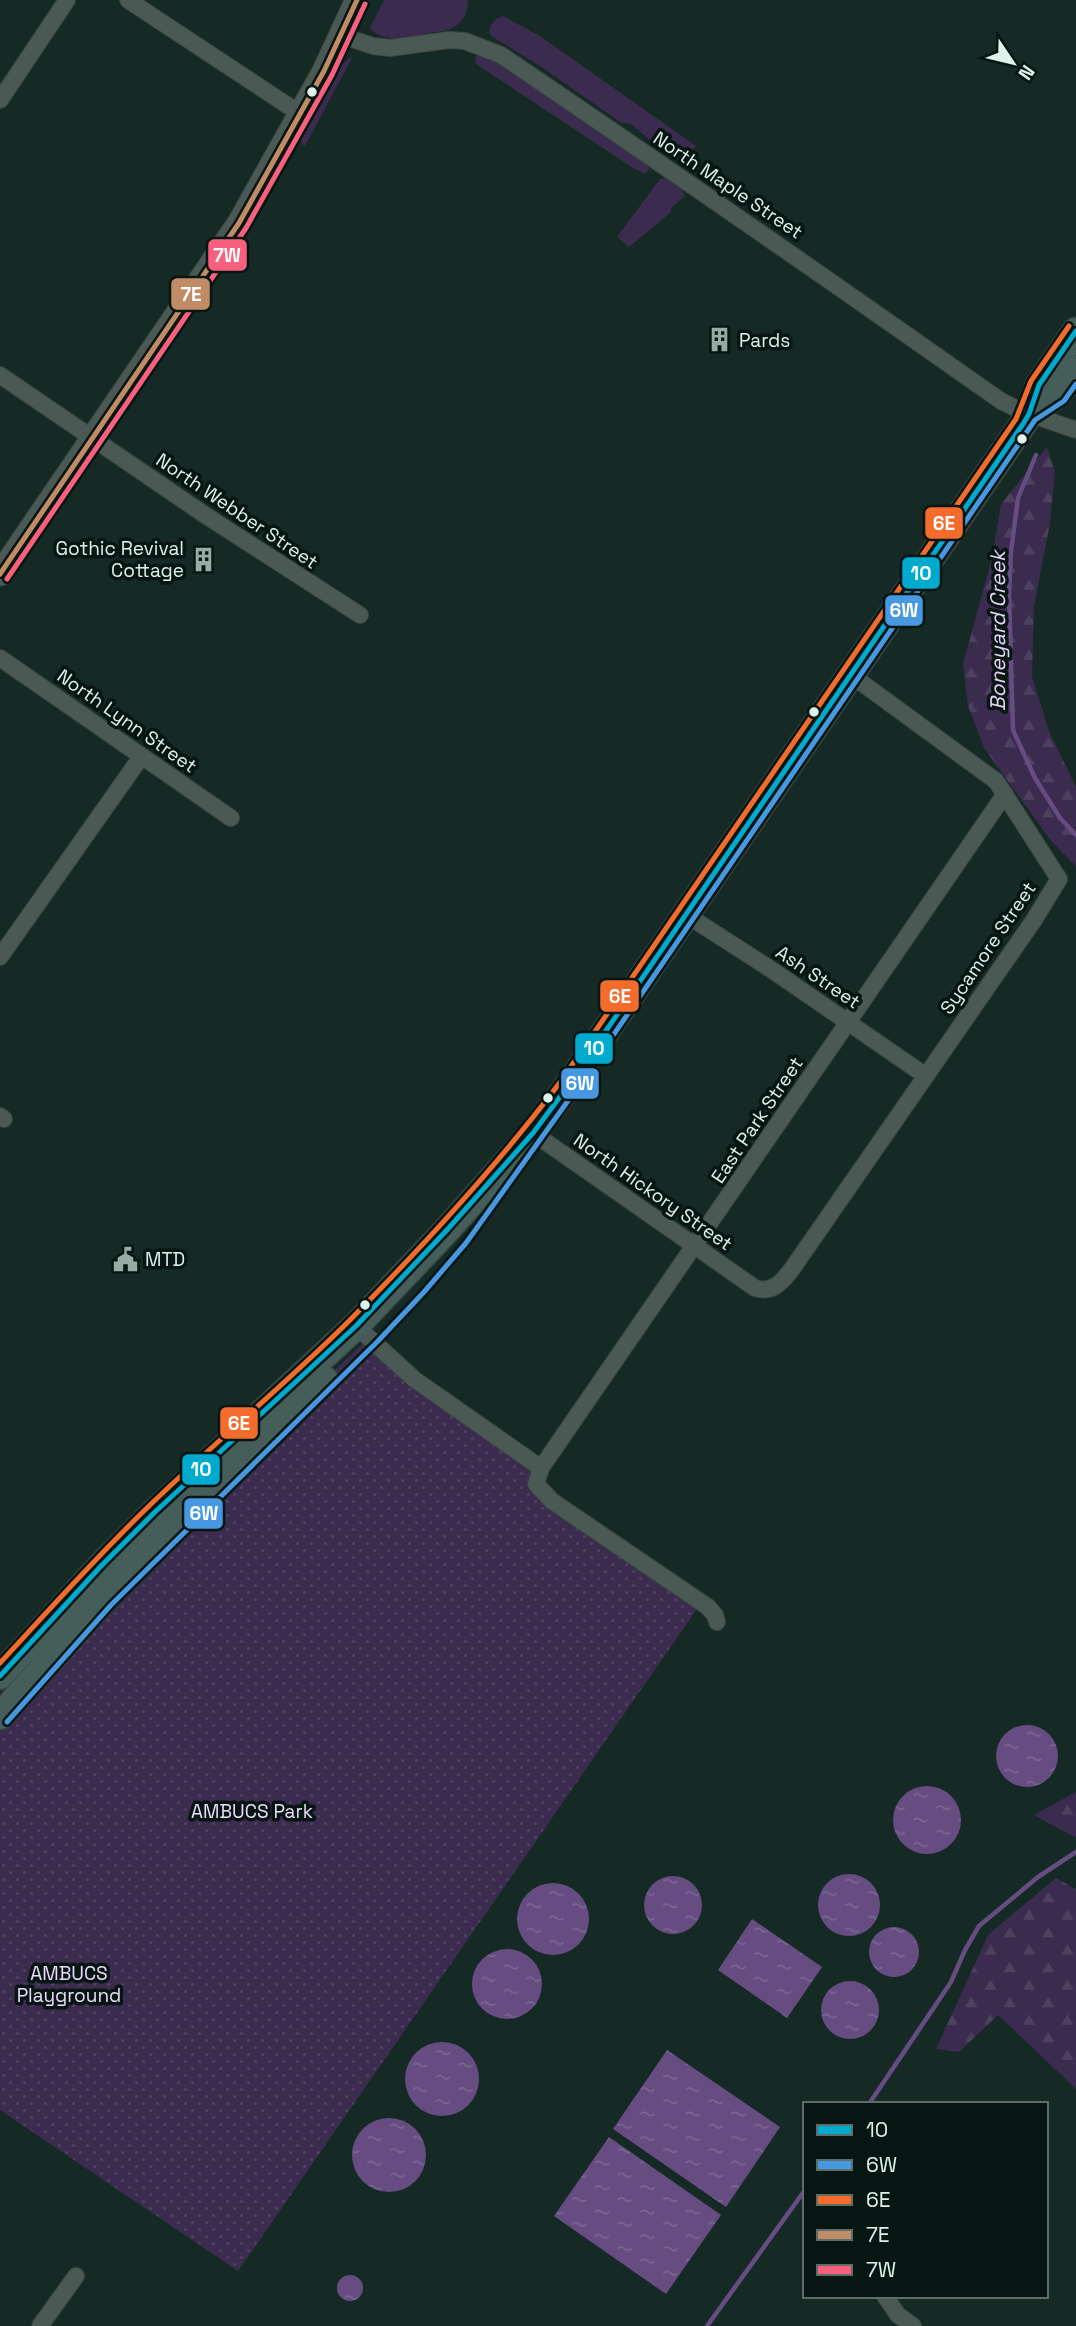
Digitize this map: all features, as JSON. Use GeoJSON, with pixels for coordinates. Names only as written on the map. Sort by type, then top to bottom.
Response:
{"type":"FeatureCollection","features":[{"type":"Feature","properties":{"kind":"main road"},"geometry":{"type":"LineString","coordinates":[[0,574],[227,243],[324,71],[357,0]]}},
{"type":"Feature","properties":{"kind":"main road"},"geometry":{"type":"LineString","coordinates":[[0,1716],[109,1594],[363,1332],[447,1230],[533,1133],[852,675],[1029,414],[1039,386],[1076,331]]}},
{"type":"Feature","properties":{"kind":"main road"},"geometry":{"type":"LineString","coordinates":[[1029,414],[1058,394],[1076,369]]}},
{"type":"Feature","properties":{"kind":"main road"},"geometry":{"type":"LineString","coordinates":[[0,1676],[102,1565],[155,1512],[363,1332]]}},
{"type":"Feature","properties":{"kind":"street"},"geometry":{"type":"LineString","coordinates":[[0,100],[67,0]]}},
{"type":"Feature","properties":{"kind":"street"},"geometry":{"type":"LineString","coordinates":[[128,0],[299,113]]}},
{"type":"Feature","properties":{"kind":"street","name":"North Maple Street"},"geometry":{"type":"LineString","coordinates":[[340,34],[373,47],[390,48],[449,40],[465,41],[501,55],[832,281],[1001,401],[1076,430]]}},
{"type":"Feature","properties":{"kind":"street","name":"North Webber Street"},"geometry":{"type":"LineString","coordinates":[[0,375],[278,564],[360,615]]}},
{"type":"Feature","properties":{"kind":"street","name":"North Lynn Street"},"geometry":{"type":"LineString","coordinates":[[0,658],[231,818]]}},
{"type":"Feature","properties":{"kind":"street","name":"Sycamore Street"},"geometry":{"type":"LineString","coordinates":[[852,675],[996,781],[1059,878],[1034,920],[926,1076]]}},
{"type":"Feature","properties":{"kind":"street"},"geometry":{"type":"LineString","coordinates":[[0,957],[141,757]]}},
{"type":"Feature","properties":{"kind":"street","name":"East Park Street"},"geometry":{"type":"LineString","coordinates":[[541,1468],[1005,794]]}},
{"type":"Feature","properties":{"kind":"street","name":"Ash Street"},"geometry":{"type":"LineString","coordinates":[[685,914],[926,1076]]}},
{"type":"Feature","properties":{"kind":"street","name":"North Hickory Street"},"geometry":{"type":"LineString","coordinates":[[533,1133],[750,1286],[764,1290],[782,1282],[926,1076]]}},
{"type":"Feature","properties":{"kind":"street"},"geometry":{"type":"LineString","coordinates":[[363,1332],[414,1379],[541,1468],[536,1484],[552,1501],[708,1607],[718,1622]]}},
{"type":"Feature","properties":{"kind":"street"},"geometry":{"type":"LineString","coordinates":[[40,2326],[76,2276]]}},
{"type":"Feature","properties":{"kind":"street"},"geometry":{"type":"LineString","coordinates":[[886,2298],[898,2315],[913,2326]]}},
{"type":"Feature","properties":{"kind":"green space"},"geometry":{"type":"Polygon","coordinates":[[[384,0],[468,0],[464,17],[454,27],[444,31],[390,38],[370,28],[384,0]]]}},
{"type":"Feature","properties":{"kind":"green space"},"geometry":{"type":"Polygon","coordinates":[[[503,16],[540,36],[696,146],[682,160],[673,160],[631,124],[621,123],[546,70],[493,37],[489,33],[490,27],[495,20],[503,16]]]}},
{"type":"Feature","properties":{"kind":"green space"},"geometry":{"type":"Polygon","coordinates":[[[482,52],[630,153],[645,160],[649,169],[645,174],[633,168],[476,64],[475,57],[482,52]]]}},
{"type":"Feature","properties":{"kind":"green space"},"geometry":{"type":"Polygon","coordinates":[[[353,56],[305,146],[301,139],[342,64],[353,56]]]}},
{"type":"Feature","properties":{"kind":"green space"},"geometry":{"type":"Polygon","coordinates":[[[664,178],[680,187],[685,196],[672,207],[670,213],[629,247],[617,237],[660,179],[664,178]]]}},
{"type":"Feature","properties":{"kind":"green space"},"geometry":{"type":"Polygon","coordinates":[[[1047,447],[1055,472],[1050,523],[1034,606],[1032,677],[1049,731],[1076,787],[1076,866],[1051,841],[984,748],[968,706],[963,664],[992,558],[1001,504],[1047,447]]]}},
{"type":"Feature","properties":{"kind":"green space","name":"AMBUCS Park"},"geometry":{"type":"Polygon","coordinates":[[[369,1337],[541,1468],[536,1484],[699,1606],[238,2271],[0,2110],[0,1716],[173,1529],[369,1337]]]}},
{"type":"Feature","properties":{"kind":"green space"},"geometry":{"type":"Polygon","coordinates":[[[1076,1792],[1076,1838],[1034,1815],[1076,1792]]]}},
{"type":"Feature","properties":{"kind":"green space"},"geometry":{"type":"Polygon","coordinates":[[[1056,1878],[1076,1889],[1076,2089],[998,2015],[959,2052],[936,2049],[988,1935],[1056,1878]]]}},
{"type":"Feature","properties":{"kind":"water"},"geometry":{"type":"Polygon","coordinates":[[[1027,1725],[1039,1727],[1049,1734],[1056,1744],[1056,1768],[1049,1778],[1039,1785],[1027,1787],[1015,1785],[1005,1778],[998,1768],[996,1756],[998,1744],[1005,1734],[1015,1727],[1027,1725]]]}},
{"type":"Feature","properties":{"kind":"water"},"geometry":{"type":"Polygon","coordinates":[[[927,1786],[940,1789],[951,1796],[958,1807],[961,1820],[958,1833],[951,1844],[940,1851],[927,1854],[914,1851],[903,1844],[896,1833],[893,1820],[896,1807],[903,1796],[914,1789],[927,1786]]]}},
{"type":"Feature","properties":{"kind":"water"},"geometry":{"type":"Polygon","coordinates":[[[843,1874],[855,1874],[871,1883],[878,1893],[878,1917],[871,1927],[855,1936],[843,1936],[832,1931],[823,1922],[818,1911],[818,1899],[823,1888],[832,1879],[843,1874]]]}},
{"type":"Feature","properties":{"kind":"water"},"geometry":{"type":"Polygon","coordinates":[[[667,1876],[679,1876],[694,1884],[702,1899],[702,1911],[694,1926],[679,1934],[667,1934],[652,1926],[644,1911],[644,1899],[652,1884],[667,1876]]]}},
{"type":"Feature","properties":{"kind":"water"},"geometry":{"type":"Polygon","coordinates":[[[553,1883],[573,1889],[583,1899],[589,1919],[583,1939],[573,1949],[553,1955],[533,1949],[523,1939],[517,1919],[523,1899],[533,1889],[553,1883]]]}},
{"type":"Feature","properties":{"kind":"water"},"geometry":{"type":"Polygon","coordinates":[[[752,1919],[822,1967],[787,2018],[718,1970],[752,1919]]]}},
{"type":"Feature","properties":{"kind":"water"},"geometry":{"type":"Polygon","coordinates":[[[894,1927],[912,1934],[919,1952],[912,1970],[894,1977],[876,1970],[869,1952],[876,1934],[894,1927]]]}},
{"type":"Feature","properties":{"kind":"water"},"geometry":{"type":"Polygon","coordinates":[[[507,1949],[532,1959],[542,1984],[532,2009],[507,2019],[482,2009],[472,1984],[482,1959],[507,1949]]]}},
{"type":"Feature","properties":{"kind":"water"},"geometry":{"type":"Polygon","coordinates":[[[844,1981],[856,1981],[871,1989],[879,2004],[879,2016],[871,2031],[856,2039],[844,2039],[829,2031],[821,2016],[821,2004],[829,1989],[844,1981]]]}},
{"type":"Feature","properties":{"kind":"water"},"geometry":{"type":"Polygon","coordinates":[[[442,2042],[456,2045],[468,2053],[476,2065],[479,2079],[476,2093],[468,2105],[456,2113],[442,2116],[428,2113],[416,2105],[408,2093],[405,2079],[408,2065],[416,2053],[428,2045],[442,2042]]]}},
{"type":"Feature","properties":{"kind":"water"},"geometry":{"type":"Polygon","coordinates":[[[667,2050],[780,2127],[726,2207],[613,2129],[667,2050]]]}},
{"type":"Feature","properties":{"kind":"water"},"geometry":{"type":"Polygon","coordinates":[[[389,2118],[403,2121],[415,2129],[423,2141],[426,2155],[423,2169],[415,2181],[403,2189],[389,2192],[375,2189],[363,2181],[355,2169],[352,2155],[355,2141],[363,2129],[375,2121],[389,2118]]]}},
{"type":"Feature","properties":{"kind":"water"},"geometry":{"type":"Polygon","coordinates":[[[609,2137],[721,2215],[666,2294],[554,2216],[609,2137]]]}},
{"type":"Feature","properties":{"kind":"water"},"geometry":{"type":"Polygon","coordinates":[[[350,2275],[360,2278],[363,2288],[360,2298],[350,2301],[340,2298],[337,2288],[340,2278],[350,2275]]]}},
{"type":"Feature","properties":{"kind":"waterway","name":"Boneyard Creek"},"geometry":{"type":"LineString","coordinates":[[1036,455],[1018,498],[1011,552],[1009,594],[1013,730],[1035,778],[1060,818],[1076,835]]}},
{"type":"Feature","properties":{"kind":"waterway"},"geometry":{"type":"LineString","coordinates":[[870,2102],[951,1982],[979,1926],[1038,1877],[1076,1852]]}},
{"type":"Feature","properties":{"kind":"waterway"},"geometry":{"type":"LineString","coordinates":[[707,2326],[803,2193]]}},
{"type":"Feature","properties":{"kind":"transit line","name":"7E"},"geometry":{"type":"LineString","coordinates":[[0,574],[239,223],[324,71],[357,0]]}},
{"type":"Feature","properties":{"kind":"transit line","name":"7W"},"geometry":{"type":"LineString","coordinates":[[7,579],[246,228],[332,75],[365,4]]}},
{"type":"Feature","properties":{"kind":"transit line","name":"6E"},"geometry":{"type":"LineString","coordinates":[[0,1663],[130,1525],[379,1291],[460,1203],[537,1112],[561,1081],[1016,419],[1031,381],[1069,326]]}},
{"type":"Feature","properties":{"kind":"transit line","name":"10"},"geometry":{"type":"LineString","coordinates":[[0,1676],[102,1565],[155,1512],[356,1326],[447,1230],[533,1133],[1023,424],[1039,385],[1076,331]]}},
{"type":"Feature","properties":{"kind":"transit line","name":"6W"},"geometry":{"type":"LineString","coordinates":[[7,1722],[111,1605],[378,1341],[466,1243],[575,1091],[1035,420],[1064,401],[1076,384]]}},
{"type":"Feature","properties":{"kind":"place","name":"Pards"},"geometry":{"type":"Point","coordinates":[719,340]}},
{"type":"Feature","properties":{"kind":"place","name":"Gothic Revival Cottage"},"geometry":{"type":"Point","coordinates":[204,559]}},
{"type":"Feature","properties":{"kind":"place","name":"MTD"},"geometry":{"type":"Point","coordinates":[125,1259]}},
{"type":"Feature","properties":{"kind":"park label","name":"AMBUCS Playground"},"geometry":{"type":"Point","coordinates":[69,1984]}}]}
